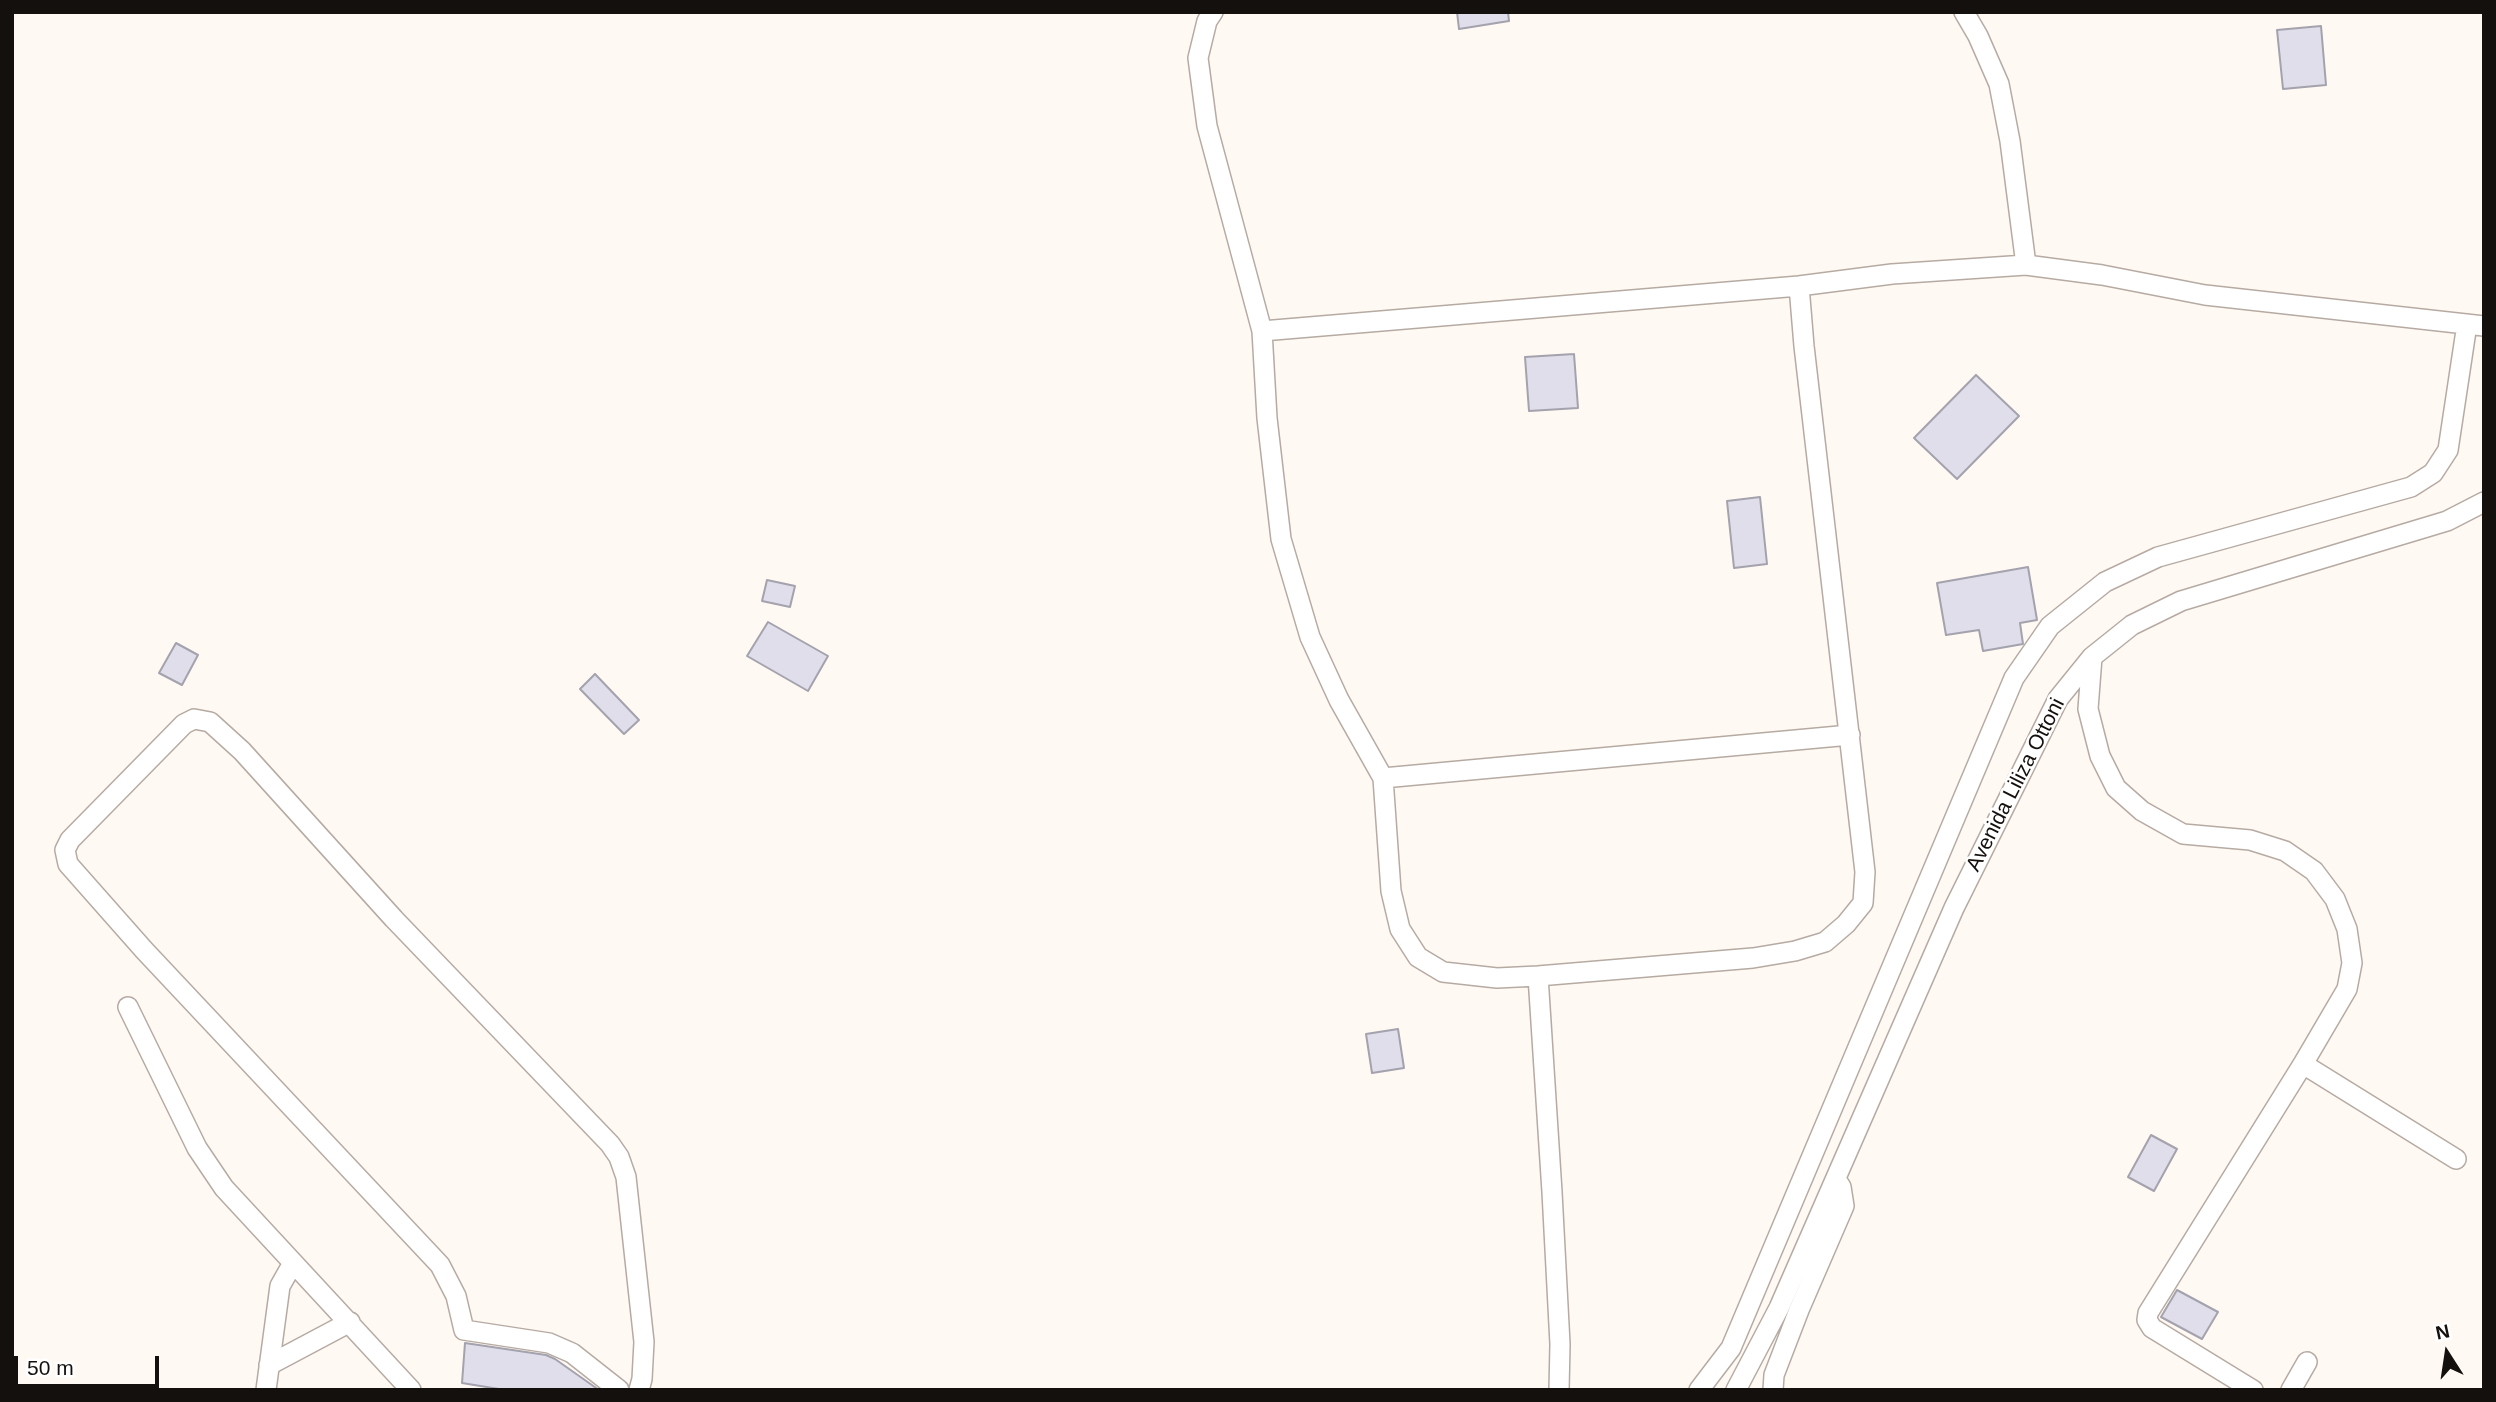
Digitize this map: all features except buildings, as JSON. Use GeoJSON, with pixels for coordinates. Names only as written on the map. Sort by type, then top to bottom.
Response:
{"type":"FeatureCollection","features":[{"type":"Feature","properties":{"kind":"street"},"geometry":{"type":"LineString","coordinates":[[1213,12],[1207,21],[1198,58],[1207,125],[1262,331],[1267,418],[1281,539],[1310,637],[1339,700],[1383,778],[1391,891],[1400,929],[1418,957],[1443,972],[1497,978],[1753,958],[1795,951],[1825,942],[1863,903],[1865,872],[1799,286]]}},
{"type":"Feature","properties":{"kind":"street"},"geometry":{"type":"LineString","coordinates":[[1964,12],[1999,84],[2012,155],[2026,265]]}},
{"type":"Feature","properties":{"kind":"street"},"geometry":{"type":"LineString","coordinates":[[1262,331],[1799,286],[1892,274],[2026,265],[2102,275],[2205,295],[2475,325],[2448,450],[2433,473],[2411,487],[2158,557],[2105,582],[2050,626],[2014,678],[1731,1348],[1699,1390]]}},
{"type":"Feature","properties":{"kind":"street","name":"Avenida Liliza Ottoni"},"geometry":{"type":"LineString","coordinates":[[1736,1390],[1779,1308],[1960,896],[2058,699],[2092,657],[2132,625],[2180,601],[2447,521],[2484,502]]}},
{"type":"Feature","properties":{"kind":"street"},"geometry":{"type":"LineString","coordinates":[[2092,657],[2088,709],[2100,756],[2116,788],[2142,811],[2183,834],[2250,840],[2285,851],[2314,871],[2335,899],[2347,929],[2352,963],[2347,989],[2303,1065],[2148,1313],[2148,1323],[2152,1328],[2253,1390]]}},
{"type":"Feature","properties":{"kind":"street"},"geometry":{"type":"LineString","coordinates":[[619,1390],[572,1353],[549,1343],[464,1330],[456,1296],[440,1265],[144,950],[68,864],[65,850],[70,841],[184,723],[194,719],[210,722],[242,751],[394,919],[610,1144],[619,1157],[626,1177],[644,1342],[639,1390]]}},
{"type":"Feature","properties":{"kind":"street"},"geometry":{"type":"LineString","coordinates":[[1383,778],[1850,735]]}},
{"type":"Feature","properties":{"kind":"street"},"geometry":{"type":"LineString","coordinates":[[1538,976],[1560,1344],[1559,1390]]}},
{"type":"Feature","properties":{"kind":"street"},"geometry":{"type":"LineString","coordinates":[[128,1007],[197,1148],[224,1188],[411,1390]]}},
{"type":"Feature","properties":{"kind":"street"},"geometry":{"type":"LineString","coordinates":[[2303,1065],[2456,1159]]}},
{"type":"Feature","properties":{"kind":"street"},"geometry":{"type":"LineString","coordinates":[[1773,1390],[1774,1375],[1799,1310],[1844,1206],[1842,1187],[1836,1179]]}},
{"type":"Feature","properties":{"kind":"street"},"geometry":{"type":"LineString","coordinates":[[266,1390],[280,1286],[293,1263]]}},
{"type":"Feature","properties":{"kind":"street"},"geometry":{"type":"LineString","coordinates":[[269,1365],[350,1322]]}},
{"type":"Feature","properties":{"kind":"street"},"geometry":{"type":"LineString","coordinates":[[2291,1390],[2307,1362]]}}]}
